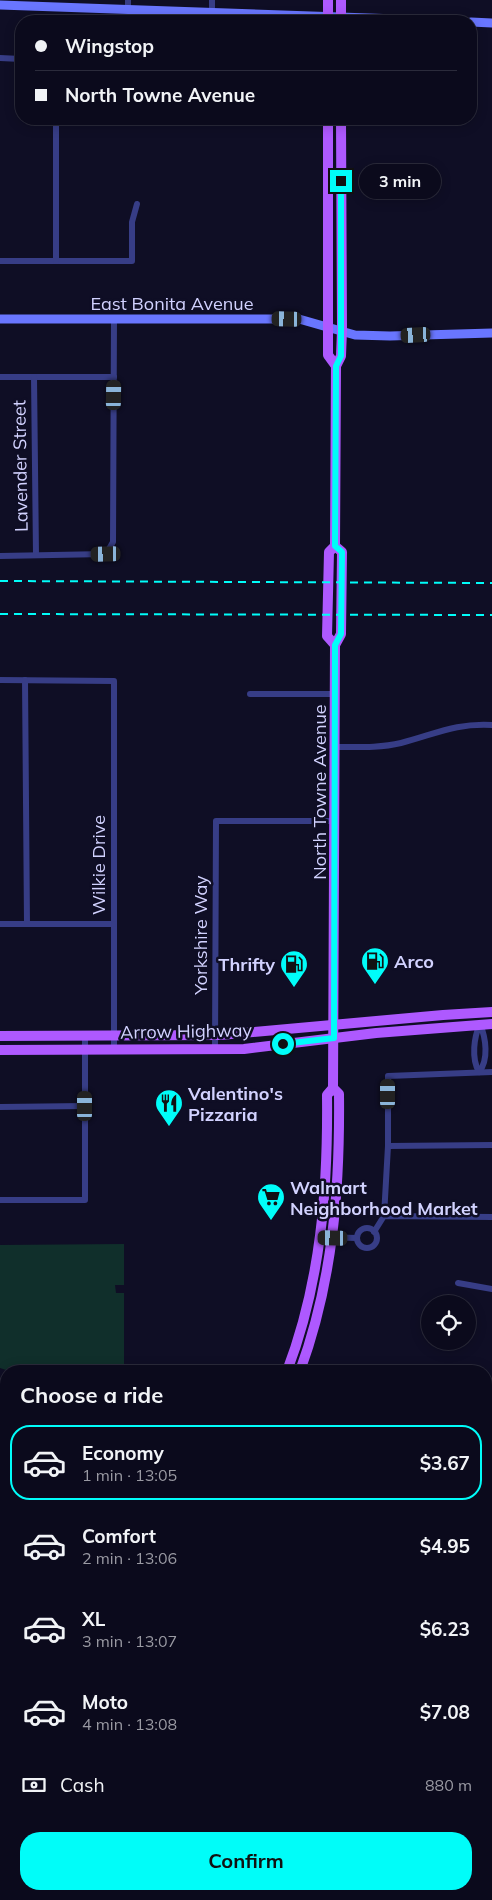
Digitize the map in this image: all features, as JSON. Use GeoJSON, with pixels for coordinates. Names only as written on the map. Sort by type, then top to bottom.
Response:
{"type":"FeatureCollection","features":[{"type":"Feature","properties":{"kind":"main road"},"geometry":{"type":"LineString","coordinates":[[328,0],[328,15]]}},
{"type":"Feature","properties":{"kind":"main road"},"geometry":{"type":"LineString","coordinates":[[341,0],[341,15]]}},
{"type":"Feature","properties":{"kind":"main road"},"geometry":{"type":"LineString","coordinates":[[0,5],[43,3],[128,5],[245,15]]}},
{"type":"Feature","properties":{"kind":"main road"},"geometry":{"type":"LineString","coordinates":[[477,22],[492,23]]}},
{"type":"Feature","properties":{"kind":"main road","name":"North Towne Avenue"},"geometry":{"type":"LineString","coordinates":[[289,1365],[307,1310],[321,1237],[328,1160],[327,1095],[333,1088],[335,645],[327,636],[329,552],[335,546],[336,366],[328,355],[328,125]]}},
{"type":"Feature","properties":{"kind":"main road"},"geometry":{"type":"LineString","coordinates":[[336,366],[341,356],[342,330],[341,125]]}},
{"type":"Feature","properties":{"kind":"main road","name":"East Bonita Avenue"},"geometry":{"type":"LineString","coordinates":[[0,319],[299,319],[329,326],[355,335],[390,336],[492,333]]}},
{"type":"Feature","properties":{"kind":"main road","name":"Arrow Highway"},"geometry":{"type":"LineString","coordinates":[[0,1036],[215,1035],[492,1012]]}},
{"type":"Feature","properties":{"kind":"main road","name":"Arrow Highway"},"geometry":{"type":"LineString","coordinates":[[0,1050],[214,1050],[492,1024]]}},
{"type":"Feature","properties":{"kind":"main road","name":"North Towne Avenue"},"geometry":{"type":"LineString","coordinates":[[302,1365],[320,1310],[333,1238],[339,1150],[339,1094],[333,1088]]}},
{"type":"Feature","properties":{"kind":"street"},"geometry":{"type":"LineString","coordinates":[[212,0],[212,13]]}},
{"type":"Feature","properties":{"kind":"street"},"geometry":{"type":"LineString","coordinates":[[0,58],[15,59]]}},
{"type":"Feature","properties":{"kind":"street"},"geometry":{"type":"LineString","coordinates":[[56,125],[56,262]]}},
{"type":"Feature","properties":{"kind":"street"},"geometry":{"type":"LineString","coordinates":[[0,262],[132,262],[132,222],[137,204]]}},
{"type":"Feature","properties":{"kind":"street"},"geometry":{"type":"LineString","coordinates":[[0,556],[106,554],[113,542],[114,319]]}},
{"type":"Feature","properties":{"kind":"street"},"geometry":{"type":"LineString","coordinates":[[0,377],[114,377]]}},
{"type":"Feature","properties":{"kind":"street","name":"Lavender Street"},"geometry":{"type":"LineString","coordinates":[[34,377],[36,555]]}},
{"type":"Feature","properties":{"kind":"street"},"geometry":{"type":"LineString","coordinates":[[0,680],[25,680],[27,924]]}},
{"type":"Feature","properties":{"kind":"street","name":"Wilkie Drive"},"geometry":{"type":"LineString","coordinates":[[25,680],[114,680],[114,1049]]}},
{"type":"Feature","properties":{"kind":"street"},"geometry":{"type":"LineString","coordinates":[[250,694],[335,694]]}},
{"type":"Feature","properties":{"kind":"street"},"geometry":{"type":"LineString","coordinates":[[336,747],[379,747],[401,743],[453,726],[471,724],[492,725]]}},
{"type":"Feature","properties":{"kind":"street","name":"Yorkshire Way"},"geometry":{"type":"LineString","coordinates":[[214,1050],[216,821],[335,821]]}},
{"type":"Feature","properties":{"kind":"street"},"geometry":{"type":"LineString","coordinates":[[0,924],[113,924]]}},
{"type":"Feature","properties":{"kind":"street"},"geometry":{"type":"LineString","coordinates":[[479,1072],[484,1065],[484,1034],[480,1024]]}},
{"type":"Feature","properties":{"kind":"street"},"geometry":{"type":"LineString","coordinates":[[0,1200],[85,1200],[85,1035]]}},
{"type":"Feature","properties":{"kind":"street"},"geometry":{"type":"LineString","coordinates":[[358,1238],[362,1246],[370,1247],[376,1241],[374,1232],[384,1216],[388,1146],[388,1076],[492,1072]]}},
{"type":"Feature","properties":{"kind":"street"},"geometry":{"type":"LineString","coordinates":[[0,1107],[85,1106]]}},
{"type":"Feature","properties":{"kind":"street"},"geometry":{"type":"LineString","coordinates":[[388,1146],[492,1145]]}},
{"type":"Feature","properties":{"kind":"street"},"geometry":{"type":"LineString","coordinates":[[384,1216],[492,1217]]}},
{"type":"Feature","properties":{"kind":"street"},"geometry":{"type":"LineString","coordinates":[[358,1238],[364,1229],[374,1232]]}},
{"type":"Feature","properties":{"kind":"street"},"geometry":{"type":"LineString","coordinates":[[321,1237],[358,1238]]}},
{"type":"Feature","properties":{"kind":"street"},"geometry":{"type":"LineString","coordinates":[[458,1283],[492,1289]]}},
{"type":"Feature","properties":{"kind":"green space"},"geometry":{"type":"Polygon","coordinates":[[[124,1244],[124,1285],[115,1285],[116,1293],[124,1293],[124,1365],[0,1365],[0,1245],[124,1244]]]}},
{"type":"Feature","properties":{"kind":"railway"},"geometry":{"type":"LineString","coordinates":[[0,581],[492,583]]}},
{"type":"Feature","properties":{"kind":"railway"},"geometry":{"type":"LineString","coordinates":[[0,614],[492,615]]}},
{"type":"Feature","properties":{"kind":"place","name":"Arco"},"geometry":{"type":"Point","coordinates":[375,985]}},
{"type":"Feature","properties":{"kind":"place","name":"Thrifty"},"geometry":{"type":"Point","coordinates":[294,988]}},
{"type":"Feature","properties":{"kind":"place","name":"Valentino's Pizzaria"},"geometry":{"type":"Point","coordinates":[169,1127]}},
{"type":"Feature","properties":{"kind":"place","name":"Walmart Neighborhood Market"},"geometry":{"type":"Point","coordinates":[271,1221]}},
{"type":"Feature","properties":{"kind":"route"},"geometry":{"type":"LineString","coordinates":[[283,1044],[334,1038],[335,645],[341,634],[342,552],[335,546],[335,404],[336,366],[341,356],[342,330],[341,181]]}}]}
